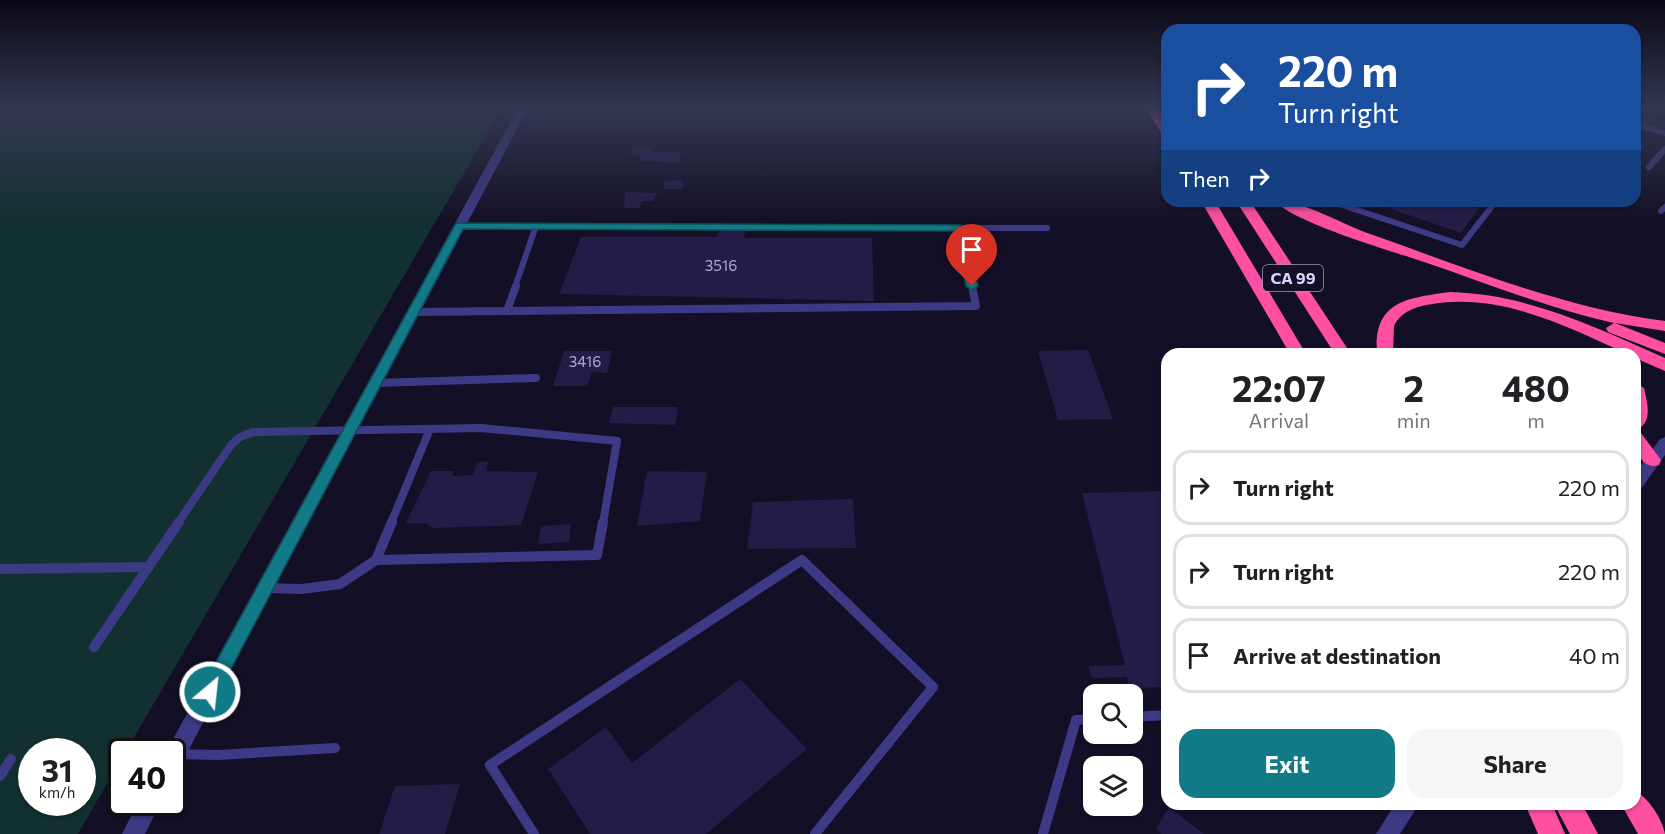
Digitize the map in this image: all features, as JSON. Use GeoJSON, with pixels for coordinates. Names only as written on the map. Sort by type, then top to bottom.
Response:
{"type":"FeatureCollection","features":[{"type":"Feature","properties":{"kind":"highway","name":"CA 99"},"geometry":{"type":"LineString","coordinates":[[1212,207],[1294,348]]}},
{"type":"Feature","properties":{"kind":"highway","name":"CA 99"},"geometry":{"type":"LineString","coordinates":[[1247,207],[1338,348]]}},
{"type":"Feature","properties":{"kind":"highway"},"geometry":{"type":"LineString","coordinates":[[1293,207],[1348,231],[1558,302],[1638,324],[1665,326]]}},
{"type":"Feature","properties":{"kind":"highway"},"geometry":{"type":"LineString","coordinates":[[1384,348],[1383,333],[1389,317],[1404,306],[1434,297],[1463,296],[1489,298],[1544,315],[1624,348]]}},
{"type":"Feature","properties":{"kind":"highway"},"geometry":{"type":"LineString","coordinates":[[1558,302],[1575,313],[1665,349]]}},
{"type":"Feature","properties":{"kind":"highway"},"geometry":{"type":"LineString","coordinates":[[1544,315],[1596,348]]}},
{"type":"Feature","properties":{"kind":"highway"},"geometry":{"type":"LineString","coordinates":[[1641,355],[1665,365]]}},
{"type":"Feature","properties":{"kind":"highway"},"geometry":{"type":"LineString","coordinates":[[1641,444],[1652,460]]}},
{"type":"Feature","properties":{"kind":"highway"},"geometry":{"type":"LineString","coordinates":[[1541,810],[1552,834]]}},
{"type":"Feature","properties":{"kind":"highway"},"geometry":{"type":"LineString","coordinates":[[1571,810],[1585,834]]}},
{"type":"Feature","properties":{"kind":"highway"},"geometry":{"type":"LineString","coordinates":[[1638,810],[1653,834]]}},
{"type":"Feature","properties":{"kind":"street"},"geometry":{"type":"LineString","coordinates":[[185,738],[502,147]]}},
{"type":"Feature","properties":{"kind":"street"},"geometry":{"type":"LineString","coordinates":[[1641,476],[1665,443]]}},
{"type":"Feature","properties":{"kind":"street"},"geometry":{"type":"LineString","coordinates":[[1387,834],[1404,810]]}},
{"type":"Feature","properties":{"kind":"street"},"geometry":{"type":"LineString","coordinates":[[133,834],[143,816]]}},
{"type":"Feature","properties":{"kind":"lane"},"geometry":{"type":"LineString","coordinates":[[1649,166],[1665,149]]}},
{"type":"Feature","properties":{"kind":"lane"},"geometry":{"type":"LineString","coordinates":[[1348,207],[1462,245],[1492,207]]}},
{"type":"Feature","properties":{"kind":"lane"},"geometry":{"type":"LineString","coordinates":[[460,226],[1047,228]]}},
{"type":"Feature","properties":{"kind":"lane"},"geometry":{"type":"LineString","coordinates":[[508,308],[536,226]]}},
{"type":"Feature","properties":{"kind":"lane"},"geometry":{"type":"LineString","coordinates":[[413,312],[508,308],[820,309],[976,306],[960,228]]}},
{"type":"Feature","properties":{"kind":"lane"},"geometry":{"type":"LineString","coordinates":[[375,383],[536,378]]}},
{"type":"Feature","properties":{"kind":"lane"},"geometry":{"type":"LineString","coordinates":[[94,647],[231,446],[240,437],[253,432],[481,428],[617,441],[597,555],[376,560],[340,584],[302,589],[265,588]]}},
{"type":"Feature","properties":{"kind":"lane"},"geometry":{"type":"LineString","coordinates":[[376,560],[430,429]]}},
{"type":"Feature","properties":{"kind":"lane"},"geometry":{"type":"LineString","coordinates":[[534,834],[490,765],[802,560],[933,687],[815,834]]}},
{"type":"Feature","properties":{"kind":"lane"},"geometry":{"type":"LineString","coordinates":[[0,569],[149,567]]}},
{"type":"Feature","properties":{"kind":"lane"},"geometry":{"type":"LineString","coordinates":[[1143,716],[1161,715]]}},
{"type":"Feature","properties":{"kind":"lane"},"geometry":{"type":"LineString","coordinates":[[1043,834],[1076,720],[1083,720]]}},
{"type":"Feature","properties":{"kind":"lane"},"geometry":{"type":"LineString","coordinates":[[186,757],[335,748]]}},
{"type":"Feature","properties":{"kind":"lane"},"geometry":{"type":"LineString","coordinates":[[0,776],[11,759]]}},
{"type":"Feature","properties":{"kind":"green space"},"geometry":{"type":"Polygon","coordinates":[[[0,147],[479,147],[134,738],[108,738],[108,782],[96,803],[96,738],[18,738],[18,816],[88,816],[78,834],[0,834],[0,147]]]}},
{"type":"Feature","properties":{"kind":"building"},"geometry":{"type":"Polygon","coordinates":[[[633,148],[651,148],[650,152],[681,153],[679,162],[640,161],[641,155],[631,155],[633,148]]]}},
{"type":"Feature","properties":{"kind":"building"},"geometry":{"type":"Polygon","coordinates":[[[683,180],[683,189],[664,189],[664,181],[683,180]]]}},
{"type":"Feature","properties":{"kind":"building"},"geometry":{"type":"Polygon","coordinates":[[[625,192],[657,193],[653,201],[642,201],[639,208],[624,208],[625,192]]]}},
{"type":"Feature","properties":{"kind":"building"},"geometry":{"type":"Polygon","coordinates":[[[1385,207],[1480,207],[1461,233],[1385,207]]]}},
{"type":"Feature","properties":{"kind":"building"},"geometry":{"type":"Polygon","coordinates":[[[721,227],[746,227],[744,238],[872,238],[874,301],[559,294],[581,237],[717,237],[721,227]]]}},
{"type":"Feature","properties":{"kind":"building"},"geometry":{"type":"Polygon","coordinates":[[[1088,350],[1113,419],[1058,420],[1038,351],[1088,350]]]}},
{"type":"Feature","properties":{"kind":"building"},"geometry":{"type":"Polygon","coordinates":[[[564,351],[612,351],[607,373],[592,372],[587,386],[553,386],[564,351]]]}},
{"type":"Feature","properties":{"kind":"building"},"geometry":{"type":"Polygon","coordinates":[[[613,407],[678,407],[675,425],[609,423],[613,407]]]}},
{"type":"Feature","properties":{"kind":"building"},"geometry":{"type":"Polygon","coordinates":[[[489,461],[486,471],[538,472],[521,525],[434,528],[425,523],[406,523],[431,471],[454,471],[452,476],[473,475],[477,462],[489,461]]]}},
{"type":"Feature","properties":{"kind":"building"},"geometry":{"type":"Polygon","coordinates":[[[647,471],[707,472],[700,521],[637,526],[647,471]]]}},
{"type":"Feature","properties":{"kind":"building"},"geometry":{"type":"Polygon","coordinates":[[[1161,491],[1161,687],[1143,688],[1143,684],[1128,684],[1127,677],[1092,678],[1088,666],[1125,665],[1082,493],[1161,491]]]}},
{"type":"Feature","properties":{"kind":"building"},"geometry":{"type":"Polygon","coordinates":[[[853,499],[856,548],[747,549],[753,502],[853,499]]]}},
{"type":"Feature","properties":{"kind":"building"},"geometry":{"type":"Polygon","coordinates":[[[571,524],[569,542],[538,544],[541,526],[571,524]]]}},
{"type":"Feature","properties":{"kind":"building"},"geometry":{"type":"Polygon","coordinates":[[[740,679],[807,749],[706,834],[590,834],[548,769],[606,727],[632,763],[740,679]]]}},
{"type":"Feature","properties":{"kind":"building"},"geometry":{"type":"Polygon","coordinates":[[[460,784],[445,834],[379,834],[395,786],[460,784]]]}},
{"type":"Feature","properties":{"kind":"building"},"geometry":{"type":"Polygon","coordinates":[[[1167,810],[1173,810],[1204,834],[1161,834],[1156,829],[1167,810]]]}},
{"type":"Feature","properties":{"kind":"route"},"geometry":{"type":"LineString","coordinates":[[210,692],[460,226],[731,225],[960,228],[972,286]]}}]}
